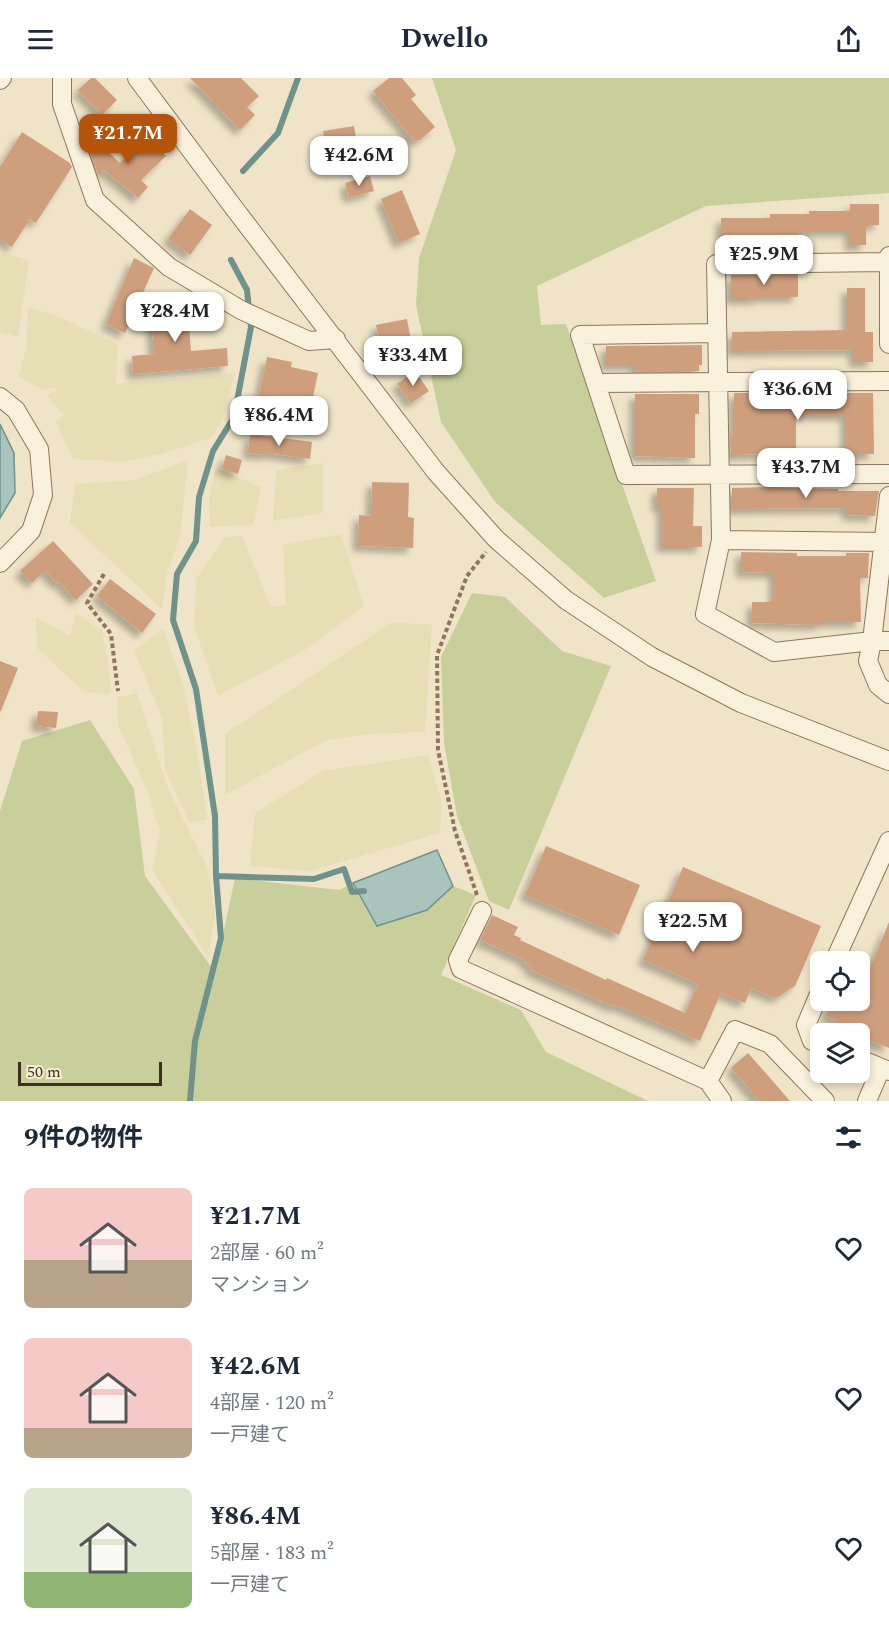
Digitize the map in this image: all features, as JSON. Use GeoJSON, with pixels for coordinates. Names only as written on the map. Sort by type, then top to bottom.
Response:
{"type":"FeatureCollection","features":[{"type":"Feature","properties":{"kind":"street"},"geometry":{"type":"LineString","coordinates":[[62,78],[62,104],[95,200],[169,267],[241,310],[309,341],[336,339]]}},
{"type":"Feature","properties":{"kind":"street"},"geometry":{"type":"LineString","coordinates":[[137,78],[436,472],[496,539],[566,600],[652,657],[741,703],[889,762]]}},
{"type":"Feature","properties":{"kind":"street"},"geometry":{"type":"LineString","coordinates":[[881,641],[774,652],[705,614],[721,540],[716,264],[888,259],[889,344]]}},
{"type":"Feature","properties":{"kind":"street"},"geometry":{"type":"LineString","coordinates":[[717,333],[580,335],[626,475],[889,474]]}},
{"type":"Feature","properties":{"kind":"street"},"geometry":{"type":"LineString","coordinates":[[596,383],[889,381]]}},
{"type":"Feature","properties":{"kind":"street"},"geometry":{"type":"LineString","coordinates":[[0,397],[16,410],[39,449],[43,495],[31,531],[0,563]]}},
{"type":"Feature","properties":{"kind":"street"},"geometry":{"type":"LineString","coordinates":[[889,496],[881,641],[868,661],[878,685],[889,694]]}},
{"type":"Feature","properties":{"kind":"street"},"geometry":{"type":"LineString","coordinates":[[721,540],[885,542]]}},
{"type":"Feature","properties":{"kind":"street"},"geometry":{"type":"LineString","coordinates":[[839,951],[889,841]]}},
{"type":"Feature","properties":{"kind":"street"},"geometry":{"type":"LineString","coordinates":[[482,911],[458,960],[461,969],[708,1081],[722,1101]]}},
{"type":"Feature","properties":{"kind":"street"},"geometry":{"type":"LineString","coordinates":[[810,1036],[806,1025],[812,1011]]}},
{"type":"Feature","properties":{"kind":"street"},"geometry":{"type":"LineString","coordinates":[[708,1081],[735,1030],[770,1044],[825,1101]]}},
{"type":"Feature","properties":{"kind":"street"},"geometry":{"type":"LineString","coordinates":[[867,1101],[885,1069],[870,1063]]}},
{"type":"Feature","properties":{"kind":"path"},"geometry":{"type":"LineString","coordinates":[[482,911],[455,831],[438,750],[437,655],[467,576],[496,539]]}},
{"type":"Feature","properties":{"kind":"path"},"geometry":{"type":"LineString","coordinates":[[104,574],[87,603],[111,634],[118,691]]}},
{"type":"Feature","properties":{"kind":"shaded area"},"geometry":{"type":"Polygon","coordinates":[[[0,253],[29,260],[18,337],[0,332],[0,253]]]}},
{"type":"Feature","properties":{"kind":"shaded area"},"geometry":{"type":"Polygon","coordinates":[[[28,307],[55,315],[118,344],[116,384],[235,373],[222,421],[211,438],[126,462],[73,459],[56,422],[64,415],[47,396],[59,388],[41,389],[19,376],[26,349],[28,307]]]}},
{"type":"Feature","properties":{"kind":"shaded area"},"geometry":{"type":"Polygon","coordinates":[[[188,460],[180,537],[167,574],[162,609],[70,523],[75,484],[135,480],[188,460]]]}},
{"type":"Feature","properties":{"kind":"shaded area"},"geometry":{"type":"Polygon","coordinates":[[[323,463],[323,513],[273,521],[276,470],[323,463]]]}},
{"type":"Feature","properties":{"kind":"shaded area"},"geometry":{"type":"Polygon","coordinates":[[[216,468],[261,487],[253,525],[210,527],[209,494],[216,468]]]}},
{"type":"Feature","properties":{"kind":"shaded area"},"geometry":{"type":"Polygon","coordinates":[[[341,534],[364,606],[308,648],[218,696],[194,626],[196,579],[225,537],[242,536],[271,607],[286,605],[283,545],[341,534]]]}},
{"type":"Feature","properties":{"kind":"shaded area"},"geometry":{"type":"Polygon","coordinates":[[[76,613],[102,631],[109,667],[111,694],[84,692],[37,648],[36,617],[70,636],[76,613]]]}},
{"type":"Feature","properties":{"kind":"shaded area"},"geometry":{"type":"Polygon","coordinates":[[[390,623],[432,624],[425,732],[372,734],[327,740],[225,795],[225,734],[390,623]]]}},
{"type":"Feature","properties":{"kind":"shaded area"},"geometry":{"type":"Polygon","coordinates":[[[163,629],[183,685],[198,755],[207,820],[189,822],[165,769],[162,718],[134,650],[163,629]]]}},
{"type":"Feature","properties":{"kind":"shaded area"},"geometry":{"type":"Polygon","coordinates":[[[137,693],[169,791],[208,868],[215,917],[208,957],[152,870],[160,832],[149,795],[118,725],[118,698],[137,693]]]}},
{"type":"Feature","properties":{"kind":"shaded area"},"geometry":{"type":"Polygon","coordinates":[[[428,755],[442,803],[440,833],[311,871],[250,866],[255,813],[323,771],[428,755]]]}},
{"type":"Feature","properties":{"kind":"green space"},"geometry":{"type":"Polygon","coordinates":[[[432,78],[889,78],[889,193],[706,206],[537,286],[541,325],[566,324],[656,581],[604,598],[495,502],[441,422],[416,305],[419,258],[456,150],[432,78]]]}},
{"type":"Feature","properties":{"kind":"green space"},"geometry":{"type":"Polygon","coordinates":[[[472,593],[505,597],[562,651],[611,666],[509,910],[489,901],[457,816],[444,743],[441,657],[472,593]]]}},
{"type":"Feature","properties":{"kind":"green space"},"geometry":{"type":"Polygon","coordinates":[[[90,720],[134,789],[145,876],[215,972],[235,878],[339,890],[353,883],[378,925],[427,910],[453,886],[476,895],[441,975],[521,1010],[546,1052],[648,1101],[0,1101],[0,811],[22,741],[90,720]]]}},
{"type":"Feature","properties":{"kind":"water"},"geometry":{"type":"Polygon","coordinates":[[[0,424],[14,453],[15,493],[0,518],[0,424]]]}},
{"type":"Feature","properties":{"kind":"water"},"geometry":{"type":"Polygon","coordinates":[[[437,850],[453,886],[427,910],[377,926],[353,883],[437,850]]]}},
{"type":"Feature","properties":{"kind":"building"},"geometry":{"type":"Polygon","coordinates":[[[91,78],[95,78],[117,100],[102,115],[78,90],[91,78]]]}},
{"type":"Feature","properties":{"kind":"building"},"geometry":{"type":"Polygon","coordinates":[[[190,78],[241,78],[259,96],[247,107],[255,115],[240,130],[190,78]]]}},
{"type":"Feature","properties":{"kind":"building"},"geometry":{"type":"Polygon","coordinates":[[[389,78],[402,78],[416,95],[411,99],[435,127],[420,140],[414,141],[373,91],[389,78]]]}},
{"type":"Feature","properties":{"kind":"building"},"geometry":{"type":"Polygon","coordinates":[[[354,126],[358,151],[328,156],[323,131],[354,126]]]}},
{"type":"Feature","properties":{"kind":"building"},"geometry":{"type":"Polygon","coordinates":[[[22,132],[70,163],[72,167],[36,223],[30,219],[12,247],[0,239],[0,167],[22,132]]]}},
{"type":"Feature","properties":{"kind":"building"},"geometry":{"type":"Polygon","coordinates":[[[148,137],[166,156],[141,180],[148,187],[138,198],[104,170],[99,176],[88,146],[95,139],[120,163],[148,137]]]}},
{"type":"Feature","properties":{"kind":"building"},"geometry":{"type":"Polygon","coordinates":[[[370,176],[374,191],[349,198],[345,183],[370,176]]]}},
{"type":"Feature","properties":{"kind":"building"},"geometry":{"type":"Polygon","coordinates":[[[402,190],[420,234],[399,243],[381,199],[402,190]]]}},
{"type":"Feature","properties":{"kind":"building"},"geometry":{"type":"Polygon","coordinates":[[[850,204],[879,204],[879,225],[866,225],[866,245],[850,245],[850,231],[798,231],[798,237],[758,236],[758,242],[739,241],[739,235],[721,235],[721,218],[770,218],[770,214],[850,211],[850,204]]]}},
{"type":"Feature","properties":{"kind":"building"},"geometry":{"type":"Polygon","coordinates":[[[190,209],[212,225],[190,255],[168,239],[190,209]]]}},
{"type":"Feature","properties":{"kind":"building"},"geometry":{"type":"Polygon","coordinates":[[[134,258],[154,268],[125,333],[106,324],[134,258]]]}},
{"type":"Feature","properties":{"kind":"building"},"geometry":{"type":"Polygon","coordinates":[[[798,274],[798,297],[731,299],[731,275],[798,274]]]}},
{"type":"Feature","properties":{"kind":"building"},"geometry":{"type":"Polygon","coordinates":[[[847,288],[865,288],[865,332],[873,332],[873,362],[854,362],[854,350],[732,351],[732,332],[847,330],[847,288]]]}},
{"type":"Feature","properties":{"kind":"building"},"geometry":{"type":"Polygon","coordinates":[[[187,300],[191,351],[227,348],[228,366],[133,374],[132,356],[154,354],[150,303],[187,300]]]}},
{"type":"Feature","properties":{"kind":"building"},"geometry":{"type":"Polygon","coordinates":[[[407,319],[411,341],[380,346],[376,325],[407,319]]]}},
{"type":"Feature","properties":{"kind":"building"},"geometry":{"type":"Polygon","coordinates":[[[702,345],[702,365],[699,365],[699,371],[635,371],[635,365],[606,365],[606,346],[702,345]]]}},
{"type":"Feature","properties":{"kind":"building"},"geometry":{"type":"Polygon","coordinates":[[[267,357],[292,362],[291,367],[318,373],[311,406],[259,396],[267,357]]]}},
{"type":"Feature","properties":{"kind":"building"},"geometry":{"type":"Polygon","coordinates":[[[415,371],[429,391],[411,403],[397,384],[415,371]]]}},
{"type":"Feature","properties":{"kind":"building"},"geometry":{"type":"Polygon","coordinates":[[[734,393],[873,393],[874,454],[846,454],[846,415],[796,415],[796,453],[731,455],[730,434],[734,435],[734,393]]]}},
{"type":"Feature","properties":{"kind":"building"},"geometry":{"type":"Polygon","coordinates":[[[635,394],[699,394],[699,414],[695,414],[695,458],[635,456],[635,394]]]}},
{"type":"Feature","properties":{"kind":"building"},"geometry":{"type":"Polygon","coordinates":[[[250,434],[312,442],[310,459],[267,453],[267,455],[248,453],[250,434]]]}},
{"type":"Feature","properties":{"kind":"building"},"geometry":{"type":"Polygon","coordinates":[[[226,455],[242,460],[238,474],[222,469],[226,455]]]}},
{"type":"Feature","properties":{"kind":"building"},"geometry":{"type":"Polygon","coordinates":[[[372,482],[409,483],[408,517],[414,518],[413,548],[358,546],[359,515],[371,516],[372,482]]]}},
{"type":"Feature","properties":{"kind":"building"},"geometry":{"type":"Polygon","coordinates":[[[657,488],[694,488],[693,526],[702,526],[702,547],[662,547],[662,507],[657,507],[657,488]]]}},
{"type":"Feature","properties":{"kind":"building"},"geometry":{"type":"Polygon","coordinates":[[[732,488],[879,491],[875,516],[847,515],[847,508],[732,509],[732,488]]]}},
{"type":"Feature","properties":{"kind":"building"},"geometry":{"type":"Polygon","coordinates":[[[53,541],[93,584],[76,600],[45,570],[32,583],[20,571],[53,541]]]}},
{"type":"Feature","properties":{"kind":"building"},"geometry":{"type":"Polygon","coordinates":[[[741,552],[797,553],[797,556],[846,556],[846,553],[869,553],[868,578],[860,578],[861,622],[821,622],[821,625],[752,623],[752,602],[774,602],[774,573],[741,572],[741,552]]]}},
{"type":"Feature","properties":{"kind":"building"},"geometry":{"type":"Polygon","coordinates":[[[110,579],[156,614],[142,633],[97,596],[110,579]]]}},
{"type":"Feature","properties":{"kind":"building"},"geometry":{"type":"Polygon","coordinates":[[[0,661],[18,668],[1,711],[0,711],[0,661]]]}},
{"type":"Feature","properties":{"kind":"building"},"geometry":{"type":"Polygon","coordinates":[[[38,711],[58,712],[56,728],[36,726],[38,711]]]}},
{"type":"Feature","properties":{"kind":"building"},"geometry":{"type":"Polygon","coordinates":[[[546,846],[640,885],[619,935],[525,895],[546,846]]]}},
{"type":"Feature","properties":{"kind":"building"},"geometry":{"type":"Polygon","coordinates":[[[683,867],[821,926],[795,986],[776,998],[751,988],[745,1003],[721,993],[700,1041],[530,970],[531,966],[524,962],[525,960],[480,940],[492,915],[518,927],[514,935],[521,938],[520,940],[685,1013],[698,984],[643,960],[683,867]]]}},
{"type":"Feature","properties":{"kind":"building"},"geometry":{"type":"Polygon","coordinates":[[[889,922],[889,1048],[870,1041],[870,1023],[835,1023],[836,1020],[826,1016],[828,1011],[870,1011],[870,968],[889,922]]]}},
{"type":"Feature","properties":{"kind":"building"},"geometry":{"type":"Polygon","coordinates":[[[748,1053],[790,1101],[759,1101],[731,1068],[748,1053]]]}},
{"type":"Feature","properties":{"kind":"waterway"},"geometry":{"type":"LineString","coordinates":[[243,171],[278,133],[298,78]]}},
{"type":"Feature","properties":{"kind":"waterway"},"geometry":{"type":"LineString","coordinates":[[190,1101],[195,1041],[221,938],[216,876],[215,816],[196,689],[173,620],[177,574],[196,541],[199,497],[213,451],[234,417],[251,327],[247,290],[231,260]]}},
{"type":"Feature","properties":{"kind":"waterway"},"geometry":{"type":"LineString","coordinates":[[216,876],[314,879],[344,869],[352,892],[364,891]]}}]}
